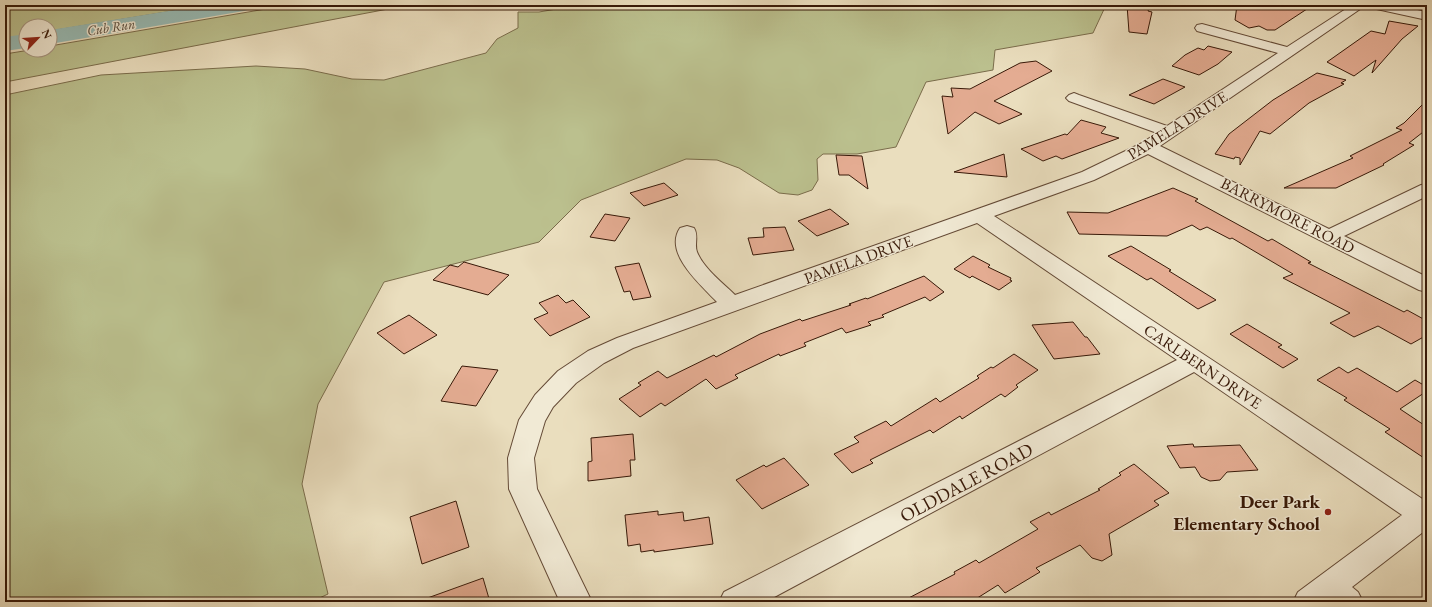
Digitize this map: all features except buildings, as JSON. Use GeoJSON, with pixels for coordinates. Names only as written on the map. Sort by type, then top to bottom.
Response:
{"type":"FeatureCollection","features":[{"type":"Feature","properties":{"kind":"street","name":"PAMELA DRIVE"},"geometry":{"type":"LineString","coordinates":[[576,602],[523,489],[521,458],[532,420],[544,401],[567,376],[596,356],[626,343],[1088,176],[1148,147],[1360,5]]}},
{"type":"Feature","properties":{"kind":"street"},"geometry":{"type":"LineString","coordinates":[[1376,5],[1427,16]]}},
{"type":"Feature","properties":{"kind":"street"},"geometry":{"type":"LineString","coordinates":[[1202,28],[1289,52]]}},
{"type":"Feature","properties":{"kind":"street"},"geometry":{"type":"LineString","coordinates":[[1074,98],[1169,132]]}},
{"type":"Feature","properties":{"kind":"street","name":"BARRYMORE ROAD"},"geometry":{"type":"LineString","coordinates":[[1148,147],[1427,285]]}},
{"type":"Feature","properties":{"kind":"street"},"geometry":{"type":"LineString","coordinates":[[1329,236],[1427,189]]}},
{"type":"Feature","properties":{"kind":"street","name":"CARLBERN DRIVE"},"geometry":{"type":"LineString","coordinates":[[979,215],[1425,516]]}},
{"type":"Feature","properties":{"kind":"street"},"geometry":{"type":"LineString","coordinates":[[687,232],[686,251],[695,266],[732,304]]}},
{"type":"Feature","properties":{"kind":"street","name":"OLDDALE ROAD"},"geometry":{"type":"LineString","coordinates":[[735,602],[1196,361]]}},
{"type":"Feature","properties":{"kind":"street"},"geometry":{"type":"LineString","coordinates":[[1328,597],[1425,516]]}},
{"type":"Feature","properties":{"kind":"green space"},"geometry":{"type":"Polygon","coordinates":[[[5,5],[209,5],[58,30],[58,18],[18,18],[18,37],[5,39],[5,5]]]}},
{"type":"Feature","properties":{"kind":"green space"},"geometry":{"type":"Polygon","coordinates":[[[289,5],[409,5],[5,82],[5,54],[18,52],[18,58],[58,58],[58,45],[289,5]]]}},
{"type":"Feature","properties":{"kind":"green space"},"geometry":{"type":"Polygon","coordinates":[[[580,5],[1106,5],[1093,33],[995,50],[993,70],[926,82],[896,147],[857,154],[823,154],[817,159],[818,180],[812,190],[798,195],[779,193],[739,168],[717,160],[686,159],[581,200],[539,242],[384,282],[318,404],[302,484],[328,594],[311,602],[5,602],[5,95],[101,75],[256,66],[305,69],[352,79],[384,80],[486,53],[497,39],[518,28],[518,12],[539,12],[580,5]]]}},
{"type":"Feature","properties":{"kind":"waterway","name":"Cub Run"},"geometry":{"type":"LineString","coordinates":[[58,36],[244,5]]}},
{"type":"Feature","properties":{"kind":"waterway","name":"Cub Run"},"geometry":{"type":"LineString","coordinates":[[5,44],[18,42]]}},
{"type":"Feature","properties":{"kind":"place","name":"Deer Park Elementary School"},"geometry":{"type":"Point","coordinates":[1328,512]}}]}
